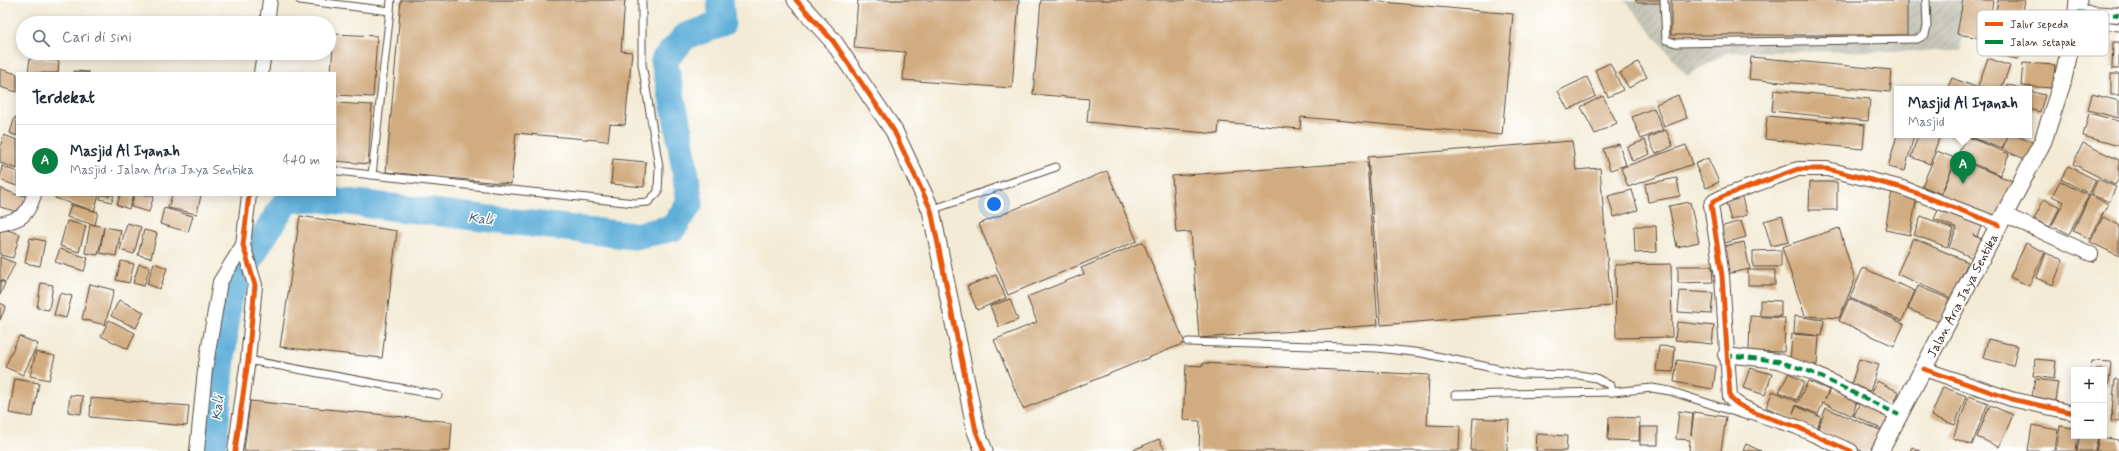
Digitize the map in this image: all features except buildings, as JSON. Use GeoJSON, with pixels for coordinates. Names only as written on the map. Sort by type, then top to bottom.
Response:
{"type":"FeatureCollection","features":[{"type":"Feature","properties":{"kind":"street"},"geometry":{"type":"LineString","coordinates":[[268,16],[270,0]]}},
{"type":"Feature","properties":{"kind":"street"},"geometry":{"type":"LineString","coordinates":[[796,0],[833,42],[894,131],[931,210],[976,431],[984,451]]}},
{"type":"Feature","properties":{"kind":"street"},"geometry":{"type":"LineString","coordinates":[[2109,14],[2119,15]]}},
{"type":"Feature","properties":{"kind":"street","name":"Jalan Aria Jaya Sentika"},"geometry":{"type":"LineString","coordinates":[[1880,451],[2043,141],[2062,84],[2068,56]]}},
{"type":"Feature","properties":{"kind":"street"},"geometry":{"type":"LineString","coordinates":[[261,72],[263,60]]}},
{"type":"Feature","properties":{"kind":"street"},"geometry":{"type":"LineString","coordinates":[[1851,451],[1735,403],[1730,398],[1728,393],[1725,355],[1722,276],[1711,205],[1714,201],[1724,196],[1798,170],[1827,170],[1903,188],[2002,220],[2091,254]]}},
{"type":"Feature","properties":{"kind":"street"},"geometry":{"type":"LineString","coordinates":[[0,224],[18,220],[29,210],[34,196]]}},
{"type":"Feature","properties":{"kind":"street"},"geometry":{"type":"LineString","coordinates":[[234,451],[248,360],[255,285],[243,245],[249,196]]}},
{"type":"Feature","properties":{"kind":"street"},"geometry":{"type":"LineString","coordinates":[[197,451],[205,370],[220,282],[243,245]]}},
{"type":"Feature","properties":{"kind":"street"},"geometry":{"type":"LineString","coordinates":[[1725,355],[1778,361],[1811,372],[1899,415]]}},
{"type":"Feature","properties":{"kind":"street"},"geometry":{"type":"LineString","coordinates":[[1924,369],[2011,399],[2071,412]]}},
{"type":"Feature","properties":{"kind":"lane"},"geometry":{"type":"LineString","coordinates":[[300,0],[390,12]]}},
{"type":"Feature","properties":{"kind":"lane"},"geometry":{"type":"LineString","coordinates":[[372,175],[391,0]]}},
{"type":"Feature","properties":{"kind":"lane"},"geometry":{"type":"LineString","coordinates":[[338,171],[635,203],[648,202],[658,192],[659,167],[642,64],[642,0]]}},
{"type":"Feature","properties":{"kind":"lane"},"geometry":{"type":"LineString","coordinates":[[1664,0],[1666,40],[1676,43],[1917,38],[1925,35],[1927,26],[1926,0]]}},
{"type":"Feature","properties":{"kind":"lane"},"geometry":{"type":"LineString","coordinates":[[2109,23],[2119,27]]}},
{"type":"Feature","properties":{"kind":"lane"},"geometry":{"type":"LineString","coordinates":[[931,210],[1056,166]]}},
{"type":"Feature","properties":{"kind":"lane"},"geometry":{"type":"LineString","coordinates":[[1188,342],[1377,348],[1422,352],[1521,374],[1579,375],[1596,378],[1610,386],[1612,392]]}},
{"type":"Feature","properties":{"kind":"lane"},"geometry":{"type":"LineString","coordinates":[[248,360],[438,394]]}},
{"type":"Feature","properties":{"kind":"lane"},"geometry":{"type":"LineString","coordinates":[[1455,394],[1612,392],[1652,388],[1670,391],[1796,433],[1834,451]]}},
{"type":"Feature","properties":{"kind":"shaded area"},"geometry":{"type":"Polygon","coordinates":[[[1625,0],[1962,0],[1961,51],[1728,52],[1687,76],[1625,0]]]}},
{"type":"Feature","properties":{"kind":"waterway","name":"Kali"},"geometry":{"type":"LineString","coordinates":[[213,451],[228,299],[258,245],[287,200],[314,198],[634,236],[673,228],[690,203],[678,126],[664,60],[686,36],[722,24],[720,0]]}},
{"type":"Feature","properties":{"kind":"marked path"},"geometry":{"type":"LineString","coordinates":[[2109,14],[2119,15]]}},
{"type":"Feature","properties":{"kind":"marked path"},"geometry":{"type":"LineString","coordinates":[[1725,355],[1778,361],[1811,372],[1899,415]]}},
{"type":"Feature","properties":{"kind":"cycle path"},"geometry":{"type":"LineString","coordinates":[[796,0],[833,41],[894,131],[931,210],[976,431],[984,451]]}},
{"type":"Feature","properties":{"kind":"cycle path"},"geometry":{"type":"LineString","coordinates":[[1851,451],[1797,427],[1771,419],[1742,407],[1730,397],[1722,276],[1711,205],[1714,201],[1724,196],[1798,169],[1827,169],[1903,188],[1999,225]]}},
{"type":"Feature","properties":{"kind":"cycle path"},"geometry":{"type":"LineString","coordinates":[[235,451],[248,360],[255,285],[243,245],[249,196]]}},
{"type":"Feature","properties":{"kind":"cycle path"},"geometry":{"type":"LineString","coordinates":[[1924,369],[2011,399],[2071,412]]}},
{"type":"Feature","properties":{"kind":"place","name":"Masjid Al Iyanah"},"geometry":{"type":"Point","coordinates":[1963,184]}}]}
